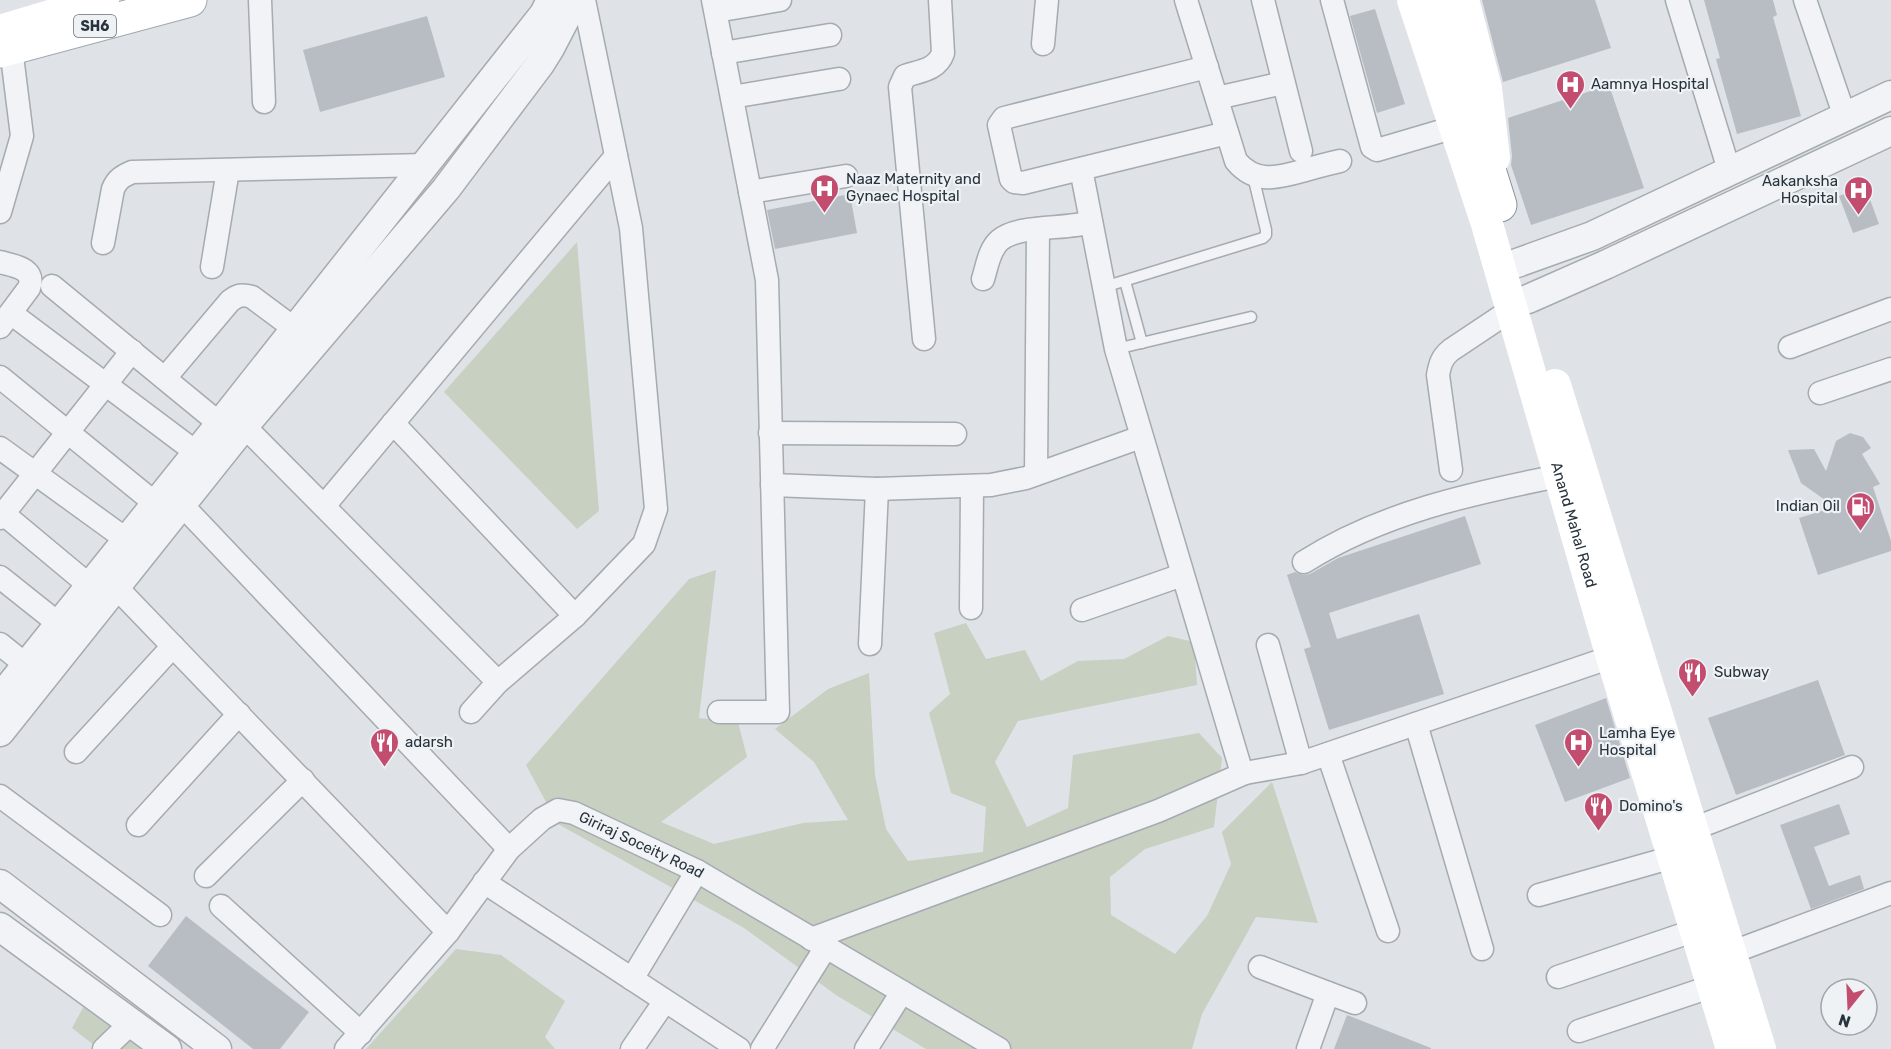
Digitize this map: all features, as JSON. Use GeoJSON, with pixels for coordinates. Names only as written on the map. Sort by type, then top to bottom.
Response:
{"type":"FeatureCollection","features":[{"type":"Feature","properties":{"kind":"main road"},"geometry":{"type":"LineString","coordinates":[[3,38],[69,0]]}},
{"type":"Feature","properties":{"kind":"main road"},"geometry":{"type":"LineString","coordinates":[[3,38],[103,0]]}},
{"type":"Feature","properties":{"kind":"main road","name":"SH6"},"geometry":{"type":"LineString","coordinates":[[3,38],[190,0]]}},
{"type":"Feature","properties":{"kind":"main road","name":"Anand Mahal Road"},"geometry":{"type":"LineString","coordinates":[[1413,0],[1466,125],[1487,224],[1520,290],[1624,653],[1674,857],[1732,1049]]}},
{"type":"Feature","properties":{"kind":"main road"},"geometry":{"type":"LineString","coordinates":[[1436,0],[1466,125],[1500,205]]}},
{"type":"Feature","properties":{"kind":"main road"},"geometry":{"type":"LineString","coordinates":[[1463,0],[1486,88],[1500,205],[1520,290]]}},
{"type":"Feature","properties":{"kind":"main road","name":"Anand Mahal Road"},"geometry":{"type":"LineString","coordinates":[[1520,290],[1559,476],[1624,653],[1693,829],[1760,1049]]}},
{"type":"Feature","properties":{"kind":"street"},"geometry":{"type":"LineString","coordinates":[[260,0],[264,102]]}},
{"type":"Feature","properties":{"kind":"street"},"geometry":{"type":"LineString","coordinates":[[0,698],[59,624],[103,586],[127,540],[169,505],[197,453],[232,425],[295,328],[544,14],[551,0]]}},
{"type":"Feature","properties":{"kind":"street"},"geometry":{"type":"LineString","coordinates":[[0,732],[103,586],[232,425],[446,189],[540,64],[575,0]]}},
{"type":"Feature","properties":{"kind":"street"},"geometry":{"type":"LineString","coordinates":[[471,712],[498,682],[575,616],[644,544],[656,509],[632,237],[585,0]]}},
{"type":"Feature","properties":{"kind":"street"},"geometry":{"type":"LineString","coordinates":[[719,712],[778,712],[766,280],[714,6],[780,0]]}},
{"type":"Feature","properties":{"kind":"street"},"geometry":{"type":"LineString","coordinates":[[924,339],[900,87],[904,76],[935,66],[940,62],[943,53],[940,0]]}},
{"type":"Feature","properties":{"kind":"street"},"geometry":{"type":"LineString","coordinates":[[1043,44],[1047,0]]}},
{"type":"Feature","properties":{"kind":"street"},"geometry":{"type":"LineString","coordinates":[[1186,0],[1236,161],[1243,169],[1253,176],[1280,177],[1340,161]]}},
{"type":"Feature","properties":{"kind":"street"},"geometry":{"type":"LineString","coordinates":[[1263,0],[1301,151]]}},
{"type":"Feature","properties":{"kind":"street"},"geometry":{"type":"LineString","coordinates":[[1332,0],[1372,147],[1377,150],[1466,125]]}},
{"type":"Feature","properties":{"kind":"street"},"geometry":{"type":"LineString","coordinates":[[1677,0],[1729,170]]}},
{"type":"Feature","properties":{"kind":"street"},"geometry":{"type":"LineString","coordinates":[[1805,0],[1845,117]]}},
{"type":"Feature","properties":{"kind":"street"},"geometry":{"type":"LineString","coordinates":[[723,53],[830,35]]}},
{"type":"Feature","properties":{"kind":"street"},"geometry":{"type":"LineString","coordinates":[[0,212],[22,136],[3,38]]}},
{"type":"Feature","properties":{"kind":"street"},"geometry":{"type":"LineString","coordinates":[[1207,67],[1012,115],[1001,120],[999,125],[1011,179],[1014,182],[1023,183],[1227,133]]}},
{"type":"Feature","properties":{"kind":"street"},"geometry":{"type":"LineString","coordinates":[[732,97],[839,78]]}},
{"type":"Feature","properties":{"kind":"street"},"geometry":{"type":"LineString","coordinates":[[1217,98],[1283,83]]}},
{"type":"Feature","properties":{"kind":"street"},"geometry":{"type":"LineString","coordinates":[[1451,470],[1438,375],[1443,357],[1520,290],[1592,236],[1885,98],[1890,135],[1605,265],[1520,290]]}},
{"type":"Feature","properties":{"kind":"street"},"geometry":{"type":"LineString","coordinates":[[324,506],[616,156]]}},
{"type":"Feature","properties":{"kind":"street"},"geometry":{"type":"LineString","coordinates":[[103,243],[113,189],[116,182],[132,172],[425,165]]}},
{"type":"Feature","properties":{"kind":"street"},"geometry":{"type":"LineString","coordinates":[[1081,169],[1091,222],[1114,284],[1116,349],[1241,770],[1245,773]]}},
{"type":"Feature","properties":{"kind":"street"},"geometry":{"type":"LineString","coordinates":[[212,267],[228,170]]}},
{"type":"Feature","properties":{"kind":"street"},"geometry":{"type":"LineString","coordinates":[[750,192],[846,176]]}},
{"type":"Feature","properties":{"kind":"street"},"geometry":{"type":"LineString","coordinates":[[983,279],[992,251],[999,241],[1014,233],[1065,225],[1075,227],[1091,222]]}},
{"type":"Feature","properties":{"kind":"street"},"geometry":{"type":"LineString","coordinates":[[1036,474],[1038,229]]}},
{"type":"Feature","properties":{"kind":"street"},"geometry":{"type":"LineString","coordinates":[[0,262],[25,270],[31,278],[29,288],[8,322],[105,385],[197,453]]}},
{"type":"Feature","properties":{"kind":"street"},"geometry":{"type":"LineString","coordinates":[[52,286],[165,378],[232,425],[324,506],[498,682]]}},
{"type":"Feature","properties":{"kind":"street"},"geometry":{"type":"LineString","coordinates":[[165,378],[237,295],[252,297],[295,328]]}},
{"type":"Feature","properties":{"kind":"street"},"geometry":{"type":"LineString","coordinates":[[1790,347],[1891,309]]}},
{"type":"Feature","properties":{"kind":"street"},"geometry":{"type":"LineString","coordinates":[[132,351],[1,514],[103,586],[173,646],[448,932]]}},
{"type":"Feature","properties":{"kind":"street"},"geometry":{"type":"LineString","coordinates":[[1820,393],[1891,369]]}},
{"type":"Feature","properties":{"kind":"street"},"geometry":{"type":"LineString","coordinates":[[0,377],[68,431],[169,505],[509,849]]}},
{"type":"Feature","properties":{"kind":"street"},"geometry":{"type":"LineString","coordinates":[[393,423],[575,616]]}},
{"type":"Feature","properties":{"kind":"street"},"geometry":{"type":"LineString","coordinates":[[770,434],[955,434]]}},
{"type":"Feature","properties":{"kind":"street"},"geometry":{"type":"LineString","coordinates":[[772,485],[877,489],[991,485],[1036,474],[1141,438]]}},
{"type":"Feature","properties":{"kind":"street"},"geometry":{"type":"LineString","coordinates":[[0,448],[127,540]]}},
{"type":"Feature","properties":{"kind":"street"},"geometry":{"type":"LineString","coordinates":[[1304,562],[1357,533],[1441,502],[1559,476]]}},
{"type":"Feature","properties":{"kind":"street"},"geometry":{"type":"LineString","coordinates":[[971,608],[972,487]]}},
{"type":"Feature","properties":{"kind":"street"},"geometry":{"type":"LineString","coordinates":[[870,644],[877,489]]}},
{"type":"Feature","properties":{"kind":"street"},"geometry":{"type":"LineString","coordinates":[[1082,610],[1182,575]]}},
{"type":"Feature","properties":{"kind":"street"},"geometry":{"type":"LineString","coordinates":[[0,577],[59,624]]}},
{"type":"Feature","properties":{"kind":"street"},"geometry":{"type":"LineString","coordinates":[[0,644],[26,665]]}},
{"type":"Feature","properties":{"kind":"street"},"geometry":{"type":"LineString","coordinates":[[1268,645],[1301,763]]}},
{"type":"Feature","properties":{"kind":"street"},"geometry":{"type":"LineString","coordinates":[[76,752],[173,646]]}},
{"type":"Feature","properties":{"kind":"street"},"geometry":{"type":"LineString","coordinates":[[762,1049],[819,943],[1158,812],[1245,773],[1301,763],[1624,653]]}},
{"type":"Feature","properties":{"kind":"street"},"geometry":{"type":"LineString","coordinates":[[138,825],[239,714]]}},
{"type":"Feature","properties":{"kind":"street"},"geometry":{"type":"LineString","coordinates":[[1416,724],[1482,949]]}},
{"type":"Feature","properties":{"kind":"street"},"geometry":{"type":"LineString","coordinates":[[1328,754],[1388,931]]}},
{"type":"Feature","properties":{"kind":"street"},"geometry":{"type":"LineString","coordinates":[[1693,829],[1852,767]]}},
{"type":"Feature","properties":{"kind":"street"},"geometry":{"type":"LineString","coordinates":[[206,876],[303,780]]}},
{"type":"Feature","properties":{"kind":"street"},"geometry":{"type":"LineString","coordinates":[[0,796],[160,915]]}},
{"type":"Feature","properties":{"kind":"street","name":"Giriraj Soceity Road"},"geometry":{"type":"LineString","coordinates":[[353,1041],[448,932],[509,849],[542,819],[558,810],[574,813],[697,871],[999,1049]]}},
{"type":"Feature","properties":{"kind":"street"},"geometry":{"type":"LineString","coordinates":[[1539,896],[1674,857]]}},
{"type":"Feature","properties":{"kind":"street"},"geometry":{"type":"LineString","coordinates":[[632,979],[697,871]]}},
{"type":"Feature","properties":{"kind":"street"},"geometry":{"type":"LineString","coordinates":[[484,882],[739,1049]]}},
{"type":"Feature","properties":{"kind":"street"},"geometry":{"type":"LineString","coordinates":[[0,884],[217,1049]]}},
{"type":"Feature","properties":{"kind":"street"},"geometry":{"type":"LineString","coordinates":[[1730,953],[1891,893]]}},
{"type":"Feature","properties":{"kind":"street"},"geometry":{"type":"LineString","coordinates":[[221,906],[353,1041]]}},
{"type":"Feature","properties":{"kind":"street"},"geometry":{"type":"LineString","coordinates":[[0,927],[168,1049]]}},
{"type":"Feature","properties":{"kind":"street"},"geometry":{"type":"LineString","coordinates":[[1558,977],[1696,930]]}},
{"type":"Feature","properties":{"kind":"street"},"geometry":{"type":"LineString","coordinates":[[1260,967],[1355,1003]]}},
{"type":"Feature","properties":{"kind":"street"},"geometry":{"type":"LineString","coordinates":[[1579,1031],[1713,986]]}},
{"type":"Feature","properties":{"kind":"street"},"geometry":{"type":"LineString","coordinates":[[866,1049],[902,992]]}},
{"type":"Feature","properties":{"kind":"street"},"geometry":{"type":"LineString","coordinates":[[1308,1049],[1328,993]]}},
{"type":"Feature","properties":{"kind":"street"},"geometry":{"type":"LineString","coordinates":[[632,1049],[664,1001]]}},
{"type":"Feature","properties":{"kind":"street"},"geometry":{"type":"LineString","coordinates":[[104,1049],[131,1023]]}},
{"type":"Feature","properties":{"kind":"lane"},"geometry":{"type":"LineString","coordinates":[[1142,343],[1114,284],[1266,235],[1253,176]]}},
{"type":"Feature","properties":{"kind":"lane"},"geometry":{"type":"LineString","coordinates":[[1116,349],[1251,317]]}},
{"type":"Feature","properties":{"kind":"green space"},"geometry":{"type":"Polygon","coordinates":[[[577,242],[599,511],[577,529],[444,392],[577,242]]]}},
{"type":"Feature","properties":{"kind":"green space"},"geometry":{"type":"Polygon","coordinates":[[[716,570],[699,718],[738,722],[747,757],[661,822],[714,844],[803,823],[848,820],[814,762],[775,729],[828,689],[869,673],[875,775],[886,829],[908,861],[983,852],[986,807],[951,793],[929,713],[950,694],[934,633],[966,623],[986,659],[1025,650],[1041,681],[1078,661],[1124,659],[1168,636],[1194,642],[1197,685],[1018,721],[995,762],[1027,827],[1068,808],[1073,755],[1199,733],[1222,758],[1214,827],[1145,849],[1110,877],[1111,915],[1175,954],[1207,916],[1231,864],[1222,832],[1272,782],[1318,923],[1256,917],[1202,1014],[1192,1049],[926,1049],[836,995],[744,928],[558,824],[526,765],[689,579],[716,570]]]}},
{"type":"Feature","properties":{"kind":"green space"},"geometry":{"type":"Polygon","coordinates":[[[456,949],[501,955],[565,1001],[545,1037],[555,1049],[366,1049],[456,949]]]}},
{"type":"Feature","properties":{"kind":"green space"},"geometry":{"type":"Polygon","coordinates":[[[85,1004],[142,1049],[99,1049],[72,1028],[85,1004]]]}},
{"type":"Feature","properties":{"kind":"building"},"geometry":{"type":"Polygon","coordinates":[[[1482,0],[1595,0],[1611,48],[1503,82],[1482,0]]]}},
{"type":"Feature","properties":{"kind":"building"},"geometry":{"type":"Polygon","coordinates":[[[1704,0],[1773,0],[1777,15],[1773,17],[1801,116],[1737,134],[1716,59],[1720,58],[1704,0]]]}},
{"type":"Feature","properties":{"kind":"building"},"geometry":{"type":"Polygon","coordinates":[[[1375,9],[1405,104],[1377,113],[1350,16],[1375,9]]]}},
{"type":"Feature","properties":{"kind":"building"},"geometry":{"type":"Polygon","coordinates":[[[427,16],[445,77],[320,112],[303,50],[427,16]]]}},
{"type":"Feature","properties":{"kind":"building"},"geometry":{"type":"Polygon","coordinates":[[[1609,85],[1644,188],[1531,225],[1511,165],[1508,118],[1609,85]]]}},
{"type":"Feature","properties":{"kind":"building"},"geometry":{"type":"Polygon","coordinates":[[[1865,186],[1879,224],[1853,233],[1839,196],[1865,186]]]}},
{"type":"Feature","properties":{"kind":"building"},"geometry":{"type":"Polygon","coordinates":[[[850,194],[857,233],[775,249],[767,210],[850,194]]]}},
{"type":"Feature","properties":{"kind":"building"},"geometry":{"type":"Polygon","coordinates":[[[1850,433],[1863,437],[1871,448],[1862,454],[1880,484],[1873,487],[1891,541],[1891,551],[1818,575],[1799,518],[1835,507],[1801,483],[1788,450],[1814,449],[1826,471],[1836,441],[1850,433]]]}},
{"type":"Feature","properties":{"kind":"building"},"geometry":{"type":"Polygon","coordinates":[[[1465,516],[1481,564],[1329,613],[1337,639],[1419,614],[1444,694],[1329,730],[1304,649],[1311,647],[1287,575],[1295,572],[1303,575],[1310,574],[1338,558],[1465,516]]]}},
{"type":"Feature","properties":{"kind":"building"},"geometry":{"type":"Polygon","coordinates":[[[1818,680],[1845,755],[1736,795],[1708,718],[1818,680]]]}},
{"type":"Feature","properties":{"kind":"building"},"geometry":{"type":"Polygon","coordinates":[[[1606,698],[1630,778],[1565,802],[1535,725],[1606,698]]]}},
{"type":"Feature","properties":{"kind":"building"},"geometry":{"type":"Polygon","coordinates":[[[1839,804],[1850,834],[1814,847],[1829,886],[1860,875],[1864,889],[1811,909],[1780,825],[1839,804]]]}},
{"type":"Feature","properties":{"kind":"building"},"geometry":{"type":"Polygon","coordinates":[[[186,916],[309,1012],[280,1049],[253,1049],[148,966],[186,916]]]}},
{"type":"Feature","properties":{"kind":"building"},"geometry":{"type":"Polygon","coordinates":[[[1347,1015],[1431,1048],[1431,1049],[1334,1049],[1347,1015]]]}},
{"type":"Feature","properties":{"kind":"place","name":"Aamnya Hospital"},"geometry":{"type":"Point","coordinates":[1570,110]}},
{"type":"Feature","properties":{"kind":"place","name":"Naaz Maternity and Gynaec Hospital"},"geometry":{"type":"Point","coordinates":[825,214]}},
{"type":"Feature","properties":{"kind":"place","name":"Aakanksha Hospital"},"geometry":{"type":"Point","coordinates":[1859,216]}},
{"type":"Feature","properties":{"kind":"place","name":"Indian Oil"},"geometry":{"type":"Point","coordinates":[1861,532]}},
{"type":"Feature","properties":{"kind":"place","name":"Subway"},"geometry":{"type":"Point","coordinates":[1693,698]}},
{"type":"Feature","properties":{"kind":"place","name":"adarsh"},"geometry":{"type":"Point","coordinates":[384,768]}},
{"type":"Feature","properties":{"kind":"place","name":"Lamha Eye Hospital"},"geometry":{"type":"Point","coordinates":[1578,768]}},
{"type":"Feature","properties":{"kind":"place","name":"Domino's"},"geometry":{"type":"Point","coordinates":[1598,832]}}]}
